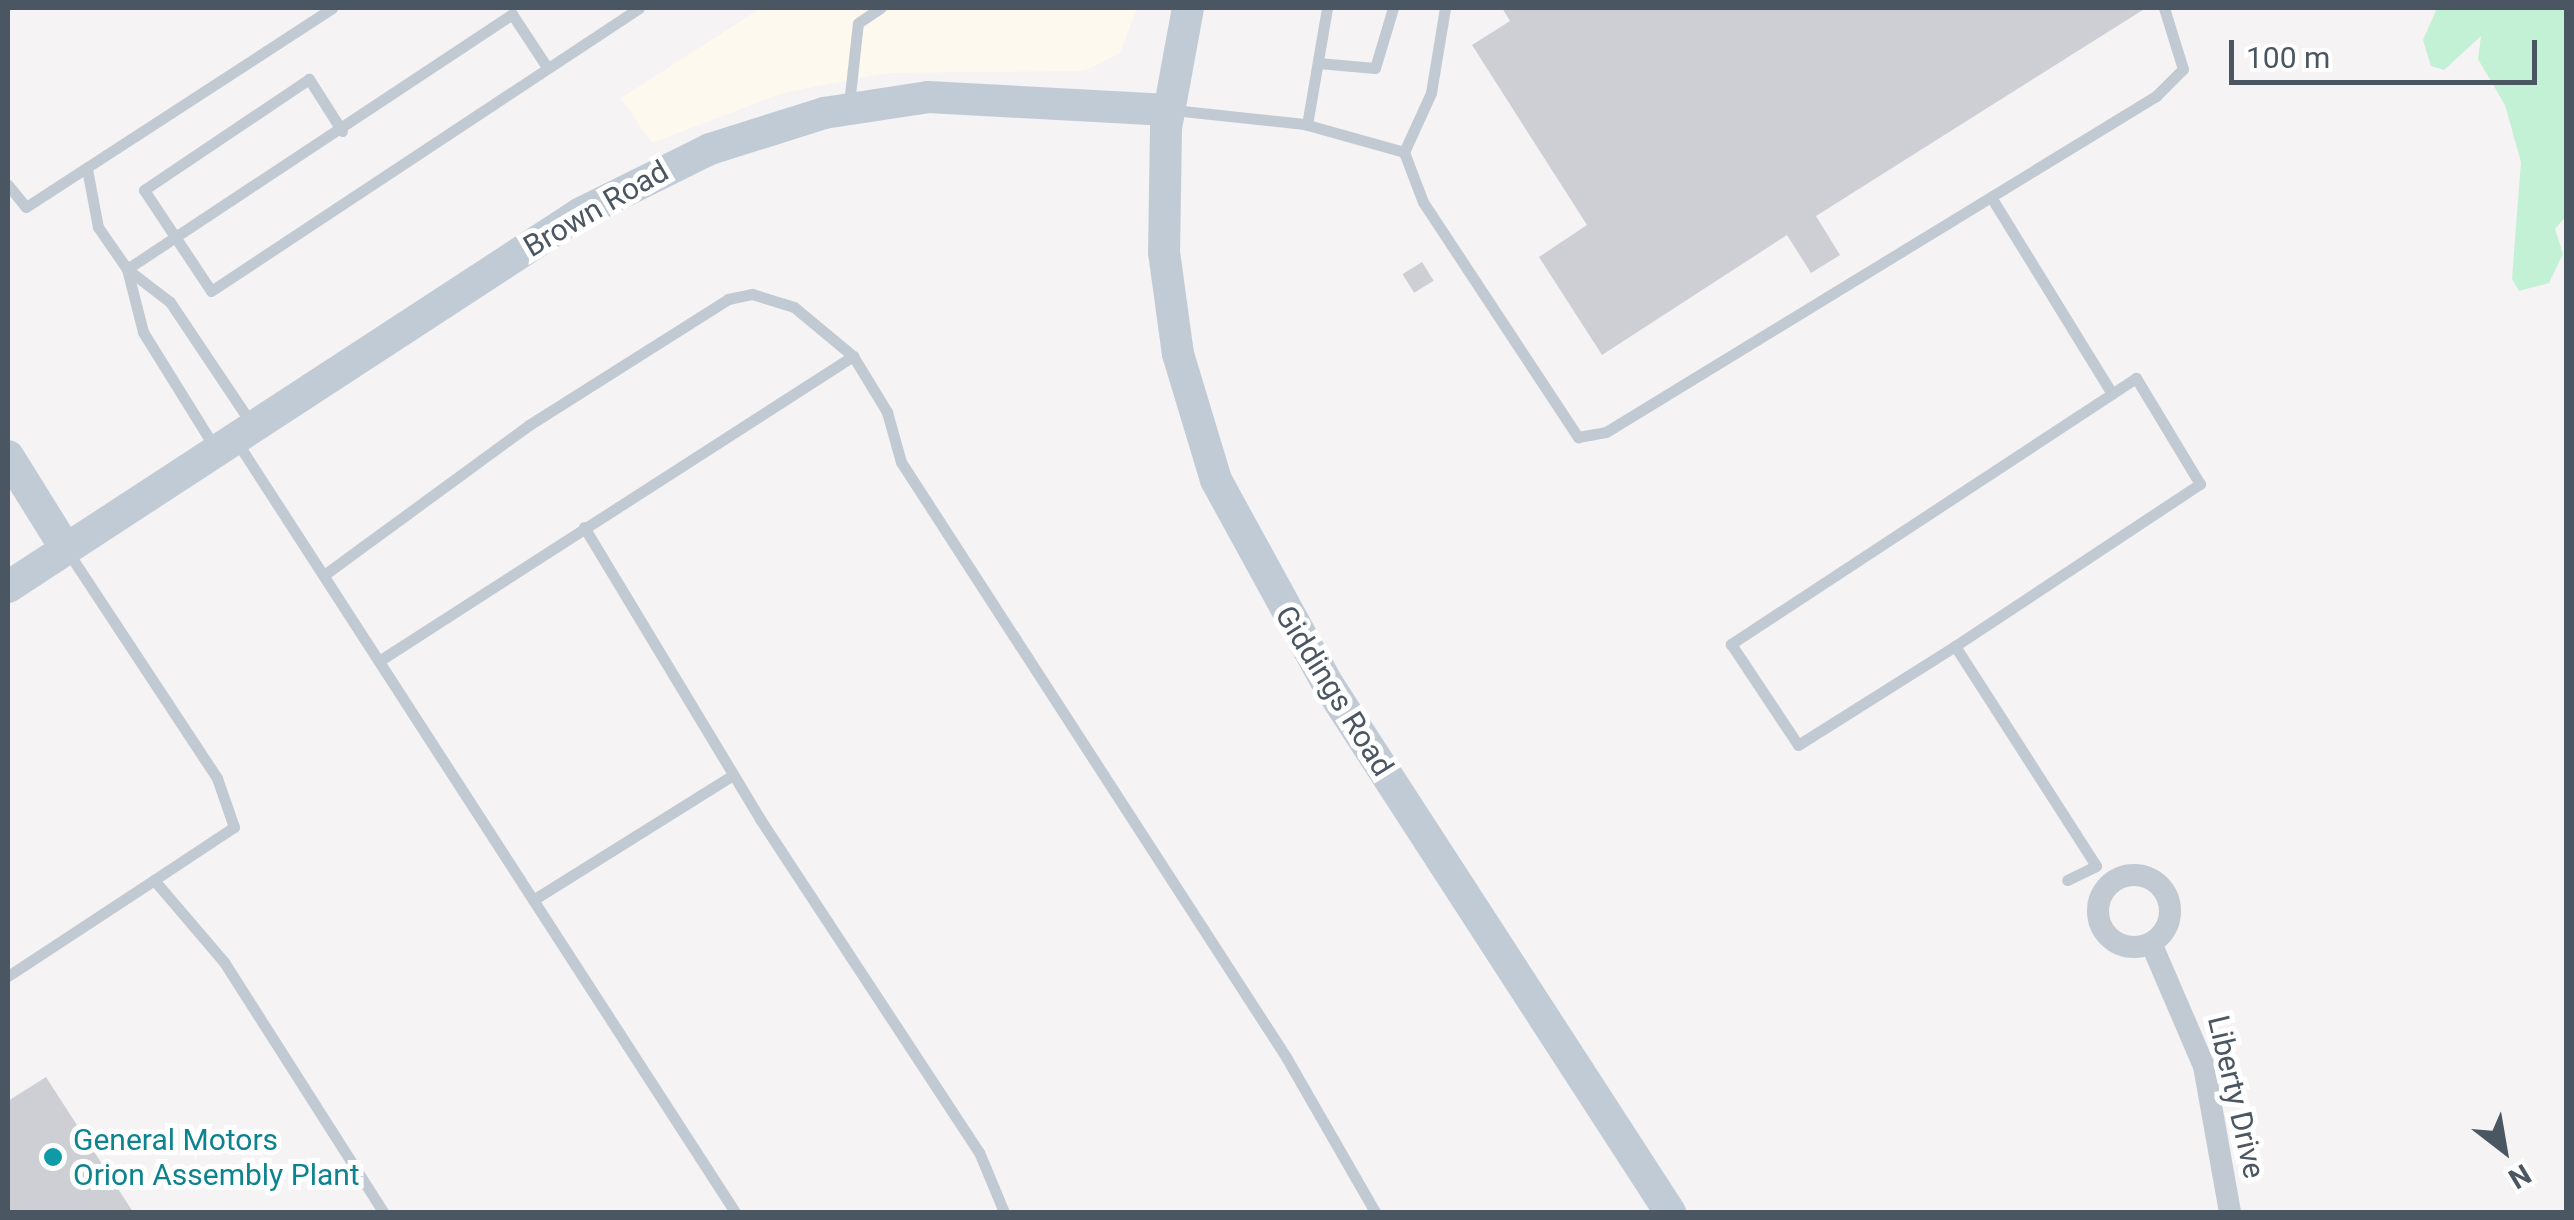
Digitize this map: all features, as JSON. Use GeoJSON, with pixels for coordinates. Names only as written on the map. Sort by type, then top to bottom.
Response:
{"type":"FeatureCollection","features":[{"type":"Feature","properties":{"kind":"main road"},"geometry":{"type":"LineString","coordinates":[[1168,110],[1188,8]]}},
{"type":"Feature","properties":{"kind":"main road","name":"Brown Road"},"geometry":{"type":"LineString","coordinates":[[8,587],[622,189],[738,138],[849,108],[996,94],[1168,110]]}},
{"type":"Feature","properties":{"kind":"main road","name":"Giddings Road"},"geometry":{"type":"LineString","coordinates":[[1168,110],[1163,228],[1173,331],[1229,511],[1329,686],[1670,1212]]}},
{"type":"Feature","properties":{"kind":"main road"},"geometry":{"type":"LineString","coordinates":[[8,456],[66,548]]}},
{"type":"Feature","properties":{"kind":"street","name":"Liberty Drive"},"geometry":{"type":"LineString","coordinates":[[2151,943],[2204,1066],[2230,1212]]}},
{"type":"Feature","properties":{"kind":"lane"},"geometry":{"type":"LineString","coordinates":[[8,184],[26,207],[332,8]]}},
{"type":"Feature","properties":{"kind":"lane"},"geometry":{"type":"LineString","coordinates":[[342,131],[309,80],[144,190],[211,290],[639,8]]}},
{"type":"Feature","properties":{"kind":"lane"},"geometry":{"type":"LineString","coordinates":[[849,108],[858,22],[880,8]]}},
{"type":"Feature","properties":{"kind":"lane"},"geometry":{"type":"LineString","coordinates":[[1307,125],[1327,8]]}},
{"type":"Feature","properties":{"kind":"lane"},"geometry":{"type":"LineString","coordinates":[[1318,63],[1375,68],[1393,8]]}},
{"type":"Feature","properties":{"kind":"lane"},"geometry":{"type":"LineString","coordinates":[[1445,8],[1430,93],[1404,152],[1422,202],[1578,436],[1606,432],[2156,96],[2183,69],[2164,8]]}},
{"type":"Feature","properties":{"kind":"lane"},"geometry":{"type":"LineString","coordinates":[[127,269],[342,131],[510,11],[547,67]]}},
{"type":"Feature","properties":{"kind":"lane"},"geometry":{"type":"LineString","coordinates":[[1168,110],[1307,125],[1404,152]]}},
{"type":"Feature","properties":{"kind":"lane"},"geometry":{"type":"LineString","coordinates":[[87,169],[98,227],[127,269],[170,302],[235,439]]}},
{"type":"Feature","properties":{"kind":"lane"},"geometry":{"type":"LineString","coordinates":[[1991,197],[2112,394]]}},
{"type":"Feature","properties":{"kind":"lane"},"geometry":{"type":"LineString","coordinates":[[127,269],[143,332],[235,439],[735,1212]]}},
{"type":"Feature","properties":{"kind":"lane"},"geometry":{"type":"LineString","coordinates":[[324,574],[529,425],[728,299],[752,294],[794,307],[852,356],[887,412],[900,462],[1286,1056],[1375,1212]]}},
{"type":"Feature","properties":{"kind":"lane"},"geometry":{"type":"LineString","coordinates":[[379,661],[852,356]]}},
{"type":"Feature","properties":{"kind":"lane"},"geometry":{"type":"LineString","coordinates":[[2136,378],[2200,484],[1955,646],[1798,744],[1732,644],[2136,378]]}},
{"type":"Feature","properties":{"kind":"lane"},"geometry":{"type":"LineString","coordinates":[[584,527],[733,774],[959,1119],[1004,1212]]}},
{"type":"Feature","properties":{"kind":"lane"},"geometry":{"type":"LineString","coordinates":[[8,976],[234,827],[217,778],[66,548]]}},
{"type":"Feature","properties":{"kind":"lane"},"geometry":{"type":"LineString","coordinates":[[1955,646],[2096,866],[2067,880]]}},
{"type":"Feature","properties":{"kind":"lane"},"geometry":{"type":"LineString","coordinates":[[533,900],[733,774]]}},
{"type":"Feature","properties":{"kind":"lane"},"geometry":{"type":"LineString","coordinates":[[154,880],[224,962],[383,1212]]}},
{"type":"Feature","properties":{"kind":"shaded area"},"geometry":{"type":"Polygon","coordinates":[[[761,8],[1137,8],[1120,53],[1085,71],[886,73],[783,93],[652,143],[621,98],[761,8]]]}},
{"type":"Feature","properties":{"kind":"green space"},"geometry":{"type":"Polygon","coordinates":[[[2437,8],[2566,8],[2566,216],[2555,229],[2563,254],[2549,283],[2519,291],[2512,279],[2521,162],[2505,105],[2478,59],[2481,36],[2444,70],[2431,66],[2423,40],[2437,8]]]}},
{"type":"Feature","properties":{"kind":"building"},"geometry":{"type":"Polygon","coordinates":[[[1502,8],[2146,8],[1816,216],[1840,255],[1811,273],[1787,235],[1602,355],[1539,257],[1587,225],[1472,45],[1510,21],[1502,8]]]}},
{"type":"Feature","properties":{"kind":"building"},"geometry":{"type":"Polygon","coordinates":[[[1422,262],[1434,281],[1414,293],[1402,274],[1422,262]]]}},
{"type":"Feature","properties":{"kind":"building","name":"General Motors Orion Assembly Plant"},"geometry":{"type":"Polygon","coordinates":[[[46,1077],[133,1212],[8,1212],[8,1101],[46,1077]]]}},
{"type":"Feature","properties":{"kind":"place","name":"General Motors Orion Assembly Plant"},"geometry":{"type":"Point","coordinates":[53,1157]}}]}
